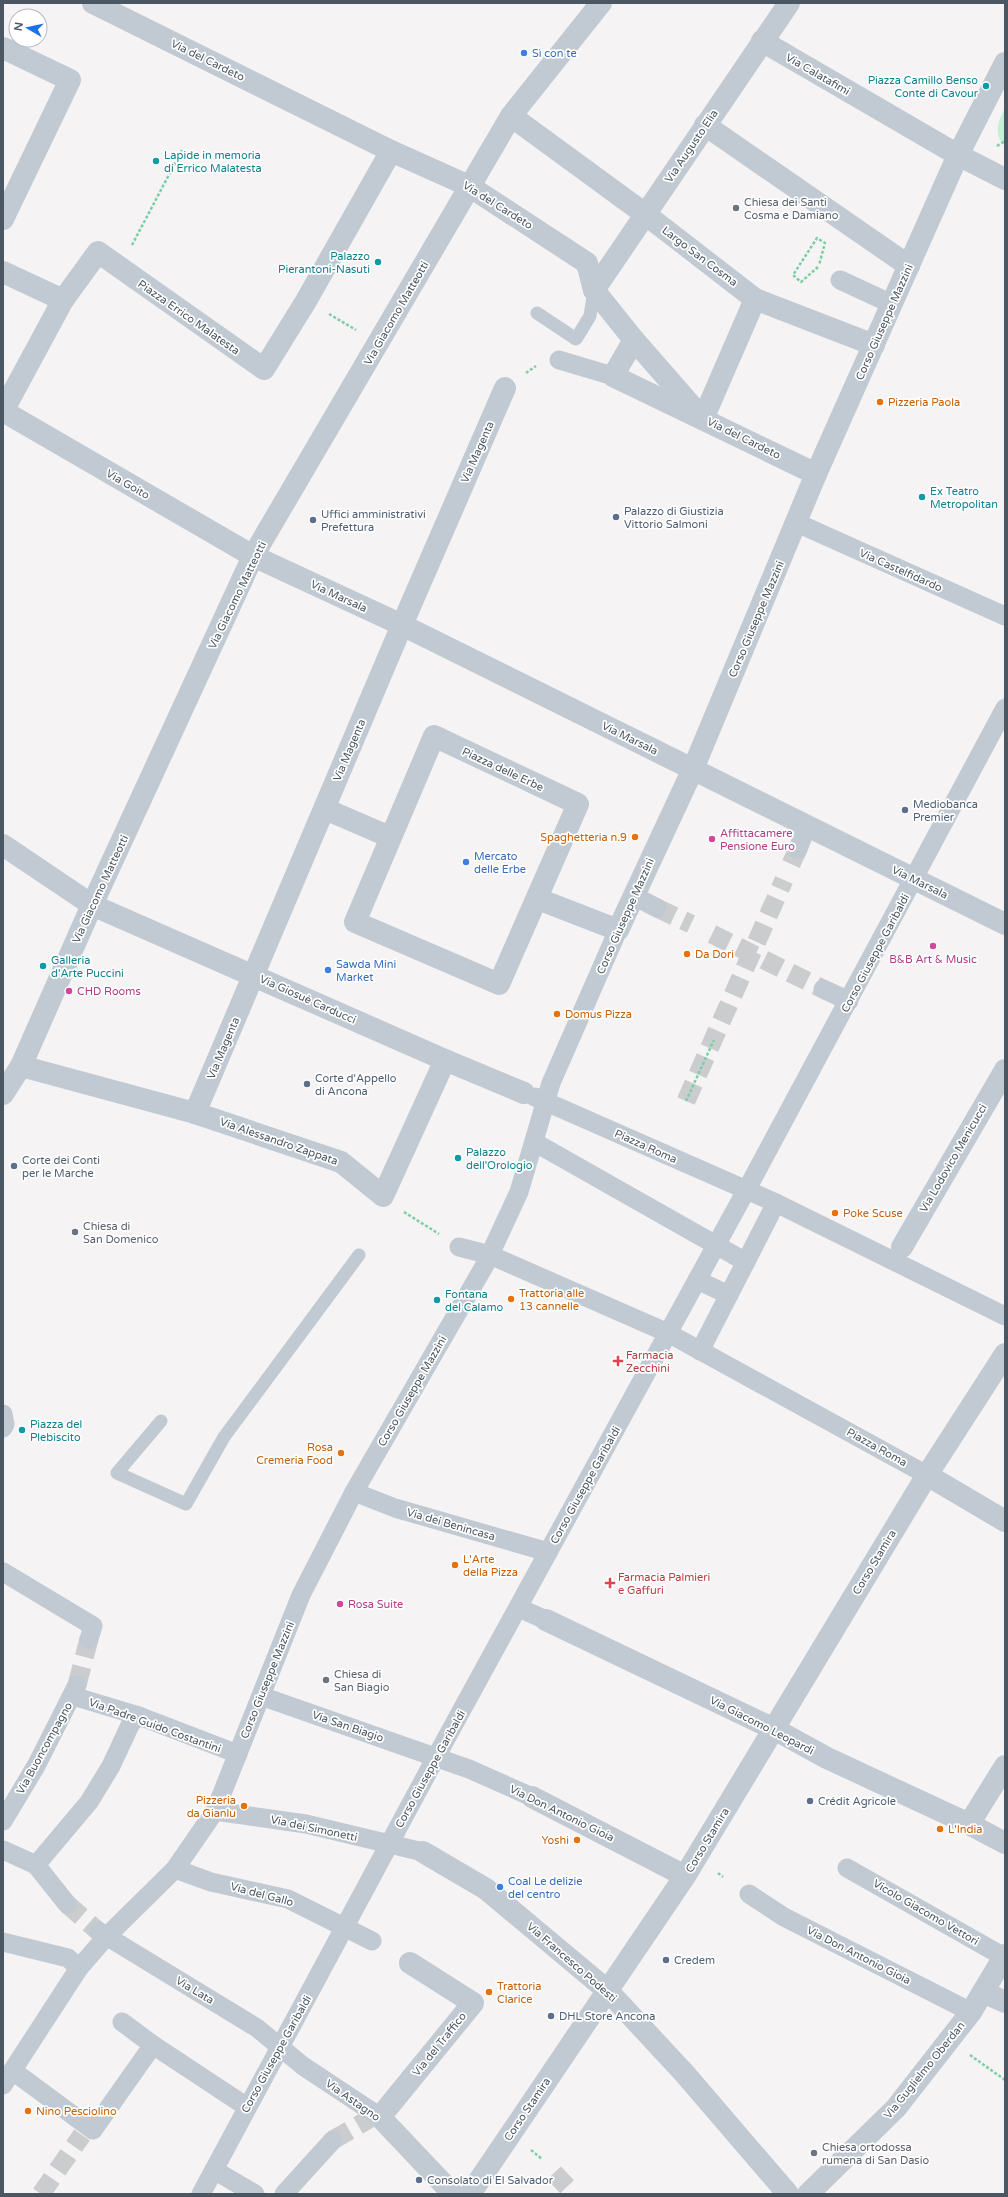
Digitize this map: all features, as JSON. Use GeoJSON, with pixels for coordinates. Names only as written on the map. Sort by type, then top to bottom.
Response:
{"type":"FeatureCollection","features":[{"type":"Feature","properties":{"kind":"street","name":"Via del Cardeto"},"geometry":{"type":"LineString","coordinates":[[93,3],[391,150],[468,186],[587,262],[594,290],[634,340],[703,418],[816,474]]}},
{"type":"Feature","properties":{"kind":"street","name":"Via Giacomo Matteotti"},"geometry":{"type":"LineString","coordinates":[[3,1094],[21,1066],[92,905],[254,556],[379,343],[468,186],[511,116],[601,3]]}},
{"type":"Feature","properties":{"kind":"street","name":"Via Augusto Elia"},"geometry":{"type":"LineString","coordinates":[[594,290],[644,214],[789,3]]}},
{"type":"Feature","properties":{"kind":"street","name":"Via Calatafimi"},"geometry":{"type":"LineString","coordinates":[[762,41],[958,155]]}},
{"type":"Feature","properties":{"kind":"street"},"geometry":{"type":"LineString","coordinates":[[3,48],[70,80],[3,219]]}},
{"type":"Feature","properties":{"kind":"street"},"geometry":{"type":"LineString","coordinates":[[1005,63],[958,155],[1005,179]]}},
{"type":"Feature","properties":{"kind":"street"},"geometry":{"type":"LineString","coordinates":[[511,116],[644,214]]}},
{"type":"Feature","properties":{"kind":"street"},"geometry":{"type":"LineString","coordinates":[[705,125],[909,266]]}},
{"type":"Feature","properties":{"kind":"street","name":"Piazza Errico Malatesta"},"geometry":{"type":"LineString","coordinates":[[3,412],[63,300],[98,252],[264,369],[306,301],[391,150]]}},
{"type":"Feature","properties":{"kind":"street","name":"Corso Giuseppe Mazzini"},"geometry":{"type":"LineString","coordinates":[[546,1101],[551,1083],[618,930],[692,769],[797,523],[816,474],[958,155]]}},
{"type":"Feature","properties":{"kind":"street","name":"Largo San Cosma"},"geometry":{"type":"LineString","coordinates":[[644,214],[755,299],[874,345]]}},
{"type":"Feature","properties":{"kind":"street"},"geometry":{"type":"LineString","coordinates":[[3,272],[63,300]]}},
{"type":"Feature","properties":{"kind":"street"},"geometry":{"type":"LineString","coordinates":[[840,280],[892,304]]}},
{"type":"Feature","properties":{"kind":"street"},"geometry":{"type":"LineString","coordinates":[[559,360],[613,376],[703,418],[755,299]]}},
{"type":"Feature","properties":{"kind":"street"},"geometry":{"type":"LineString","coordinates":[[613,376],[634,340]]}},
{"type":"Feature","properties":{"kind":"street","name":"Via Magenta"},"geometry":{"type":"LineString","coordinates":[[195,1113],[255,975],[402,625],[506,388]]}},
{"type":"Feature","properties":{"kind":"street","name":"Via Goito"},"geometry":{"type":"LineString","coordinates":[[3,412],[254,556]]}},
{"type":"Feature","properties":{"kind":"street","name":"Via Castelfidardo"},"geometry":{"type":"LineString","coordinates":[[797,523],[1005,616]]}},
{"type":"Feature","properties":{"kind":"street","name":"Via Marsala"},"geometry":{"type":"LineString","coordinates":[[254,556],[402,625],[1005,924]]}},
{"type":"Feature","properties":{"kind":"street","name":"Corso Giuseppe Garibaldi"},"geometry":{"type":"LineString","coordinates":[[750,1183],[1005,708]]}},
{"type":"Feature","properties":{"kind":"street","name":"Piazza delle Erbe"},"geometry":{"type":"LineString","coordinates":[[434,736],[578,804],[538,899],[499,984],[355,922],[390,837],[434,736]]}},
{"type":"Feature","properties":{"kind":"street"},"geometry":{"type":"LineString","coordinates":[[325,808],[390,837]]}},
{"type":"Feature","properties":{"kind":"street"},"geometry":{"type":"LineString","coordinates":[[798,849],[807,826]]}},
{"type":"Feature","properties":{"kind":"street","name":"Via Giosuè Carducci"},"geometry":{"type":"LineString","coordinates":[[3,845],[92,905],[524,1093]]}},
{"type":"Feature","properties":{"kind":"street"},"geometry":{"type":"LineString","coordinates":[[634,896],[657,908]]}},
{"type":"Feature","properties":{"kind":"street"},"geometry":{"type":"LineString","coordinates":[[538,899],[618,930]]}},
{"type":"Feature","properties":{"kind":"street"},"geometry":{"type":"LineString","coordinates":[[823,989],[849,1001]]}},
{"type":"Feature","properties":{"kind":"street"},"geometry":{"type":"LineString","coordinates":[[386,1203],[446,1060]]}},
{"type":"Feature","properties":{"kind":"street","name":"Via Alessandro Zappata"},"geometry":{"type":"LineString","coordinates":[[21,1066],[195,1113],[342,1162],[386,1203]]}},
{"type":"Feature","properties":{"kind":"street","name":"Via Lodovico Menicucci"},"geometry":{"type":"LineString","coordinates":[[902,1247],[1005,1070]]}},
{"type":"Feature","properties":{"kind":"street","name":"Piazza Roma"},"geometry":{"type":"LineString","coordinates":[[524,1093],[750,1183],[776,1204],[1005,1316]]}},
{"type":"Feature","properties":{"kind":"street"},"geometry":{"type":"LineString","coordinates":[[488,1259],[518,1192],[546,1101]]}},
{"type":"Feature","properties":{"kind":"street"},"geometry":{"type":"LineString","coordinates":[[534,1142],[746,1262]]}},
{"type":"Feature","properties":{"kind":"street"},"geometry":{"type":"LineString","coordinates":[[664,1339],[750,1183]]}},
{"type":"Feature","properties":{"kind":"street"},"geometry":{"type":"LineString","coordinates":[[700,1351],[776,1204]]}},
{"type":"Feature","properties":{"kind":"street","name":"Piazza Roma"},"geometry":{"type":"LineString","coordinates":[[460,1247],[664,1339],[700,1351],[927,1475]]}},
{"type":"Feature","properties":{"kind":"street","name":"Corso Giuseppe Mazzini"},"geometry":{"type":"LineString","coordinates":[[152,2046],[93,2130],[85,2131],[8,2078],[102,1934],[176,1869],[215,1811],[301,1595],[354,1492],[488,1259]]}},
{"type":"Feature","properties":{"kind":"street"},"geometry":{"type":"LineString","coordinates":[[697,1280],[729,1295]]}},
{"type":"Feature","properties":{"kind":"street","name":"Corso Giuseppe Garibaldi"},"geometry":{"type":"LineString","coordinates":[[201,2194],[388,1845],[519,1608],[664,1339]]}},
{"type":"Feature","properties":{"kind":"street"},"geometry":{"type":"LineString","coordinates":[[1005,1354],[927,1475],[1005,1521]]}},
{"type":"Feature","properties":{"kind":"street"},"geometry":{"type":"LineString","coordinates":[[3,1414],[5,1424],[3,1428]]}},
{"type":"Feature","properties":{"kind":"street","name":"Corso Stamira"},"geometry":{"type":"LineString","coordinates":[[470,2194],[685,1876],[927,1475]]}},
{"type":"Feature","properties":{"kind":"street","name":"Via dei Benincasa"},"geometry":{"type":"LineString","coordinates":[[354,1492],[395,1508],[548,1552]]}},
{"type":"Feature","properties":{"kind":"street"},"geometry":{"type":"LineString","coordinates":[[3,1572],[93,1626],[90,1639]]}},
{"type":"Feature","properties":{"kind":"street","name":"Via Giacomo Leopardi"},"geometry":{"type":"LineString","coordinates":[[519,1608],[774,1729],[827,1758],[969,1824],[1005,1843]]}},
{"type":"Feature","properties":{"kind":"street","name":"Via Padre Guido Costantini"},"geometry":{"type":"LineString","coordinates":[[75,1690],[238,1754]]}},
{"type":"Feature","properties":{"kind":"street","name":"Via Buoncompagno"},"geometry":{"type":"LineString","coordinates":[[3,1821],[36,1766],[75,1690]]}},
{"type":"Feature","properties":{"kind":"street","name":"Via San Biagio"},"geometry":{"type":"LineString","coordinates":[[261,1696],[436,1757]]}},
{"type":"Feature","properties":{"kind":"street"},"geometry":{"type":"LineString","coordinates":[[36,1865],[89,1802],[111,1766],[131,1723],[139,1716]]}},
{"type":"Feature","properties":{"kind":"street","name":"Via Don Antonio Gioia"},"geometry":{"type":"LineString","coordinates":[[436,1757],[469,1769],[532,1797],[685,1876]]}},
{"type":"Feature","properties":{"kind":"street"},"geometry":{"type":"LineString","coordinates":[[969,1824],[1005,1766]]}},
{"type":"Feature","properties":{"kind":"street","name":"Via dei Simonetti"},"geometry":{"type":"LineString","coordinates":[[215,1811],[306,1824],[388,1845]]}},
{"type":"Feature","properties":{"kind":"street","name":"Via Francesco Podesti"},"geometry":{"type":"LineString","coordinates":[[388,1845],[424,1852],[486,1889],[608,1990],[685,2074],[788,2194]]}},
{"type":"Feature","properties":{"kind":"street"},"geometry":{"type":"LineString","coordinates":[[3,1850],[36,1865],[67,1904]]}},
{"type":"Feature","properties":{"kind":"street","name":"Vicolo Giacomo Vettori"},"geometry":{"type":"LineString","coordinates":[[847,1868],[1005,1956]]}},
{"type":"Feature","properties":{"kind":"street","name":"Via del Gallo"},"geometry":{"type":"LineString","coordinates":[[176,1869],[212,1882],[288,1899],[345,1926]]}},
{"type":"Feature","properties":{"kind":"street","name":"Via Don Antonio Gioia"},"geometry":{"type":"LineString","coordinates":[[749,1894],[784,1917],[971,2012]]}},
{"type":"Feature","properties":{"kind":"street"},"geometry":{"type":"LineString","coordinates":[[345,1926],[372,1941]]}},
{"type":"Feature","properties":{"kind":"street","name":"Via Lata"},"geometry":{"type":"LineString","coordinates":[[102,1934],[257,2028],[281,2047]]}},
{"type":"Feature","properties":{"kind":"street"},"geometry":{"type":"LineString","coordinates":[[3,1942],[68,1958],[79,1968]]}},
{"type":"Feature","properties":{"kind":"street","name":"Via Guglielmo Oberdan"},"geometry":{"type":"LineString","coordinates":[[808,2194],[896,2108],[950,2041],[971,2012],[1005,1956]]}},
{"type":"Feature","properties":{"kind":"street","name":"Via del Traffico"},"geometry":{"type":"LineString","coordinates":[[374,2118],[473,2003],[410,1963]]}},
{"type":"Feature","properties":{"kind":"street"},"geometry":{"type":"LineString","coordinates":[[983,1992],[1005,2002]]}},
{"type":"Feature","properties":{"kind":"street"},"geometry":{"type":"LineString","coordinates":[[122,2022],[152,2046],[247,2107]]}},
{"type":"Feature","properties":{"kind":"street","name":"Via Astagno"},"geometry":{"type":"LineString","coordinates":[[281,2047],[303,2066],[374,2118],[453,2194]]}},
{"type":"Feature","properties":{"kind":"street"},"geometry":{"type":"LineString","coordinates":[[284,2194],[334,2140]]}},
{"type":"Feature","properties":{"kind":"street"},"geometry":{"type":"LineString","coordinates":[[214,2170],[254,2194]]}},
{"type":"Feature","properties":{"kind":"lane"},"geometry":{"type":"LineString","coordinates":[[537,313],[576,339],[590,316],[594,290]]}},
{"type":"Feature","properties":{"kind":"lane"},"geometry":{"type":"LineString","coordinates":[[161,1421],[117,1474],[186,1504],[224,1437],[359,1255]]}},
{"type":"Feature","properties":{"kind":"path"},"geometry":{"type":"LineString","coordinates":[[130,249],[182,150]]}},
{"type":"Feature","properties":{"kind":"path"},"geometry":{"type":"LineString","coordinates":[[801,282],[793,275],[817,238],[825,243],[819,266]]}},
{"type":"Feature","properties":{"kind":"path"},"geometry":{"type":"LineString","coordinates":[[306,301],[379,343]]}},
{"type":"Feature","properties":{"kind":"path"},"geometry":{"type":"LineString","coordinates":[[506,388],[548,357],[559,360]]}},
{"type":"Feature","properties":{"kind":"path"},"geometry":{"type":"LineString","coordinates":[[686,1101],[714,1040]]}},
{"type":"Feature","properties":{"kind":"path"},"geometry":{"type":"LineString","coordinates":[[386,1203],[460,1247]]}},
{"type":"Feature","properties":{"kind":"path"},"geometry":{"type":"LineString","coordinates":[[950,2041],[1005,2080]]}},
{"type":"Feature","properties":{"kind":"green space"},"geometry":{"type":"Polygon","coordinates":[[[1005,108],[1005,145],[999,137],[998,127],[1005,108]]]}},
{"type":"Feature","properties":{"kind":"tunnel"},"geometry":{"type":"LineString","coordinates":[[791,864],[798,849]]}},
{"type":"Feature","properties":{"kind":"tunnel"},"geometry":{"type":"LineString","coordinates":[[686,1101],[784,880]]}},
{"type":"Feature","properties":{"kind":"tunnel"},"geometry":{"type":"LineString","coordinates":[[657,908],[691,924]]}},
{"type":"Feature","properties":{"kind":"tunnel"},"geometry":{"type":"LineString","coordinates":[[712,934],[823,989]]}},
{"type":"Feature","properties":{"kind":"tunnel"},"geometry":{"type":"LineString","coordinates":[[77,1685],[89,1639]]}},
{"type":"Feature","properties":{"kind":"tunnel"},"geometry":{"type":"LineString","coordinates":[[67,1904],[98,1931]]}},
{"type":"Feature","properties":{"kind":"tunnel"},"geometry":{"type":"LineString","coordinates":[[333,2140],[369,2119]]}},
{"type":"Feature","properties":{"kind":"tunnel"},"geometry":{"type":"LineString","coordinates":[[41,2194],[82,2135]]}},
{"type":"Feature","properties":{"kind":"tunnel"},"geometry":{"type":"LineString","coordinates":[[554,2173],[574,2194]]}},
{"type":"Feature","properties":{"kind":"place","name":"Sì con te"},"geometry":{"type":"Point","coordinates":[524,53]}},
{"type":"Feature","properties":{"kind":"place","name":"Piazza Camillo Benso Conte di Cavour"},"geometry":{"type":"Point","coordinates":[986,86]}},
{"type":"Feature","properties":{"kind":"place","name":"Lapide in memoria di Errico Malatesta"},"geometry":{"type":"Point","coordinates":[156,161]}},
{"type":"Feature","properties":{"kind":"place","name":"Chiesa dei Santi Cosma e Damiano"},"geometry":{"type":"Point","coordinates":[736,208]}},
{"type":"Feature","properties":{"kind":"place","name":"Palazzo Pierantoni-Nasuti"},"geometry":{"type":"Point","coordinates":[378,262]}},
{"type":"Feature","properties":{"kind":"place","name":"Pizzeria Paola"},"geometry":{"type":"Point","coordinates":[880,402]}},
{"type":"Feature","properties":{"kind":"place","name":"Ex Teatro Metropolitan"},"geometry":{"type":"Point","coordinates":[922,497]}},
{"type":"Feature","properties":{"kind":"place","name":"Palazzo di Giustizia Vittorio Salmoni"},"geometry":{"type":"Point","coordinates":[616,517]}},
{"type":"Feature","properties":{"kind":"place","name":"Uffici amministrativi Prefettura"},"geometry":{"type":"Point","coordinates":[313,520]}},
{"type":"Feature","properties":{"kind":"place","name":"Mediobanca Premier"},"geometry":{"type":"Point","coordinates":[905,810]}},
{"type":"Feature","properties":{"kind":"place","name":"Spaghetteria n.9"},"geometry":{"type":"Point","coordinates":[635,837]}},
{"type":"Feature","properties":{"kind":"place","name":"Affittacamere Pensione Euro"},"geometry":{"type":"Point","coordinates":[712,839]}},
{"type":"Feature","properties":{"kind":"place","name":"Mercato delle Erbe"},"geometry":{"type":"Point","coordinates":[466,862]}},
{"type":"Feature","properties":{"kind":"place","name":"B&B Art & Music"},"geometry":{"type":"Point","coordinates":[933,946]}},
{"type":"Feature","properties":{"kind":"place","name":"Da Dori"},"geometry":{"type":"Point","coordinates":[687,954]}},
{"type":"Feature","properties":{"kind":"place","name":"Galleria d'Arte Puccini"},"geometry":{"type":"Point","coordinates":[43,966]}},
{"type":"Feature","properties":{"kind":"place","name":"Sawda Mini Market"},"geometry":{"type":"Point","coordinates":[328,970]}},
{"type":"Feature","properties":{"kind":"place","name":"CHD Rooms"},"geometry":{"type":"Point","coordinates":[69,991]}},
{"type":"Feature","properties":{"kind":"place","name":"Domus Pizza"},"geometry":{"type":"Point","coordinates":[557,1014]}},
{"type":"Feature","properties":{"kind":"place","name":"Corte d'Appello di Ancona"},"geometry":{"type":"Point","coordinates":[307,1084]}},
{"type":"Feature","properties":{"kind":"place","name":"Palazzo dell'Orologio"},"geometry":{"type":"Point","coordinates":[458,1158]}},
{"type":"Feature","properties":{"kind":"place","name":"Corte dei Conti per le Marche"},"geometry":{"type":"Point","coordinates":[14,1166]}},
{"type":"Feature","properties":{"kind":"place","name":"Poke Scuse"},"geometry":{"type":"Point","coordinates":[835,1213]}},
{"type":"Feature","properties":{"kind":"place","name":"Chiesa di San Domenico"},"geometry":{"type":"Point","coordinates":[75,1232]}},
{"type":"Feature","properties":{"kind":"place","name":"Trattoria alle 13 cannelle"},"geometry":{"type":"Point","coordinates":[511,1299]}},
{"type":"Feature","properties":{"kind":"place","name":"Fontana del Calamo"},"geometry":{"type":"Point","coordinates":[437,1300]}},
{"type":"Feature","properties":{"kind":"place","name":"Farmacia Zecchini"},"geometry":{"type":"Point","coordinates":[618,1361]}},
{"type":"Feature","properties":{"kind":"place","name":"Piazza del Plebiscito"},"geometry":{"type":"Point","coordinates":[22,1430]}},
{"type":"Feature","properties":{"kind":"place","name":"Rosa Cremeria Food"},"geometry":{"type":"Point","coordinates":[341,1453]}},
{"type":"Feature","properties":{"kind":"place","name":"L'Arte della Pizza"},"geometry":{"type":"Point","coordinates":[455,1565]}},
{"type":"Feature","properties":{"kind":"place","name":"Farmacia Palmieri e Gaffuri"},"geometry":{"type":"Point","coordinates":[610,1583]}},
{"type":"Feature","properties":{"kind":"place","name":"Rosa Suite"},"geometry":{"type":"Point","coordinates":[340,1604]}},
{"type":"Feature","properties":{"kind":"place","name":"Chiesa di San Biagio"},"geometry":{"type":"Point","coordinates":[326,1680]}},
{"type":"Feature","properties":{"kind":"place","name":"Crédit Agricole"},"geometry":{"type":"Point","coordinates":[810,1801]}},
{"type":"Feature","properties":{"kind":"place","name":"Pizzeria da Gianlu"},"geometry":{"type":"Point","coordinates":[244,1806]}},
{"type":"Feature","properties":{"kind":"place","name":"L'India"},"geometry":{"type":"Point","coordinates":[940,1829]}},
{"type":"Feature","properties":{"kind":"place","name":"Yoshi"},"geometry":{"type":"Point","coordinates":[577,1840]}},
{"type":"Feature","properties":{"kind":"place","name":"Coal Le delizie del centro"},"geometry":{"type":"Point","coordinates":[500,1887]}},
{"type":"Feature","properties":{"kind":"place","name":"Credem"},"geometry":{"type":"Point","coordinates":[666,1960]}},
{"type":"Feature","properties":{"kind":"place","name":"Trattoria Clarice"},"geometry":{"type":"Point","coordinates":[489,1992]}},
{"type":"Feature","properties":{"kind":"place","name":"DHL Store Ancona"},"geometry":{"type":"Point","coordinates":[551,2016]}},
{"type":"Feature","properties":{"kind":"place","name":"Nino Pesciolino"},"geometry":{"type":"Point","coordinates":[28,2111]}},
{"type":"Feature","properties":{"kind":"place","name":"Chiesa ortodossa rumena di San Dasio"},"geometry":{"type":"Point","coordinates":[814,2153]}},
{"type":"Feature","properties":{"kind":"place","name":"Consolato di El Salvador"},"geometry":{"type":"Point","coordinates":[419,2180]}}]}
